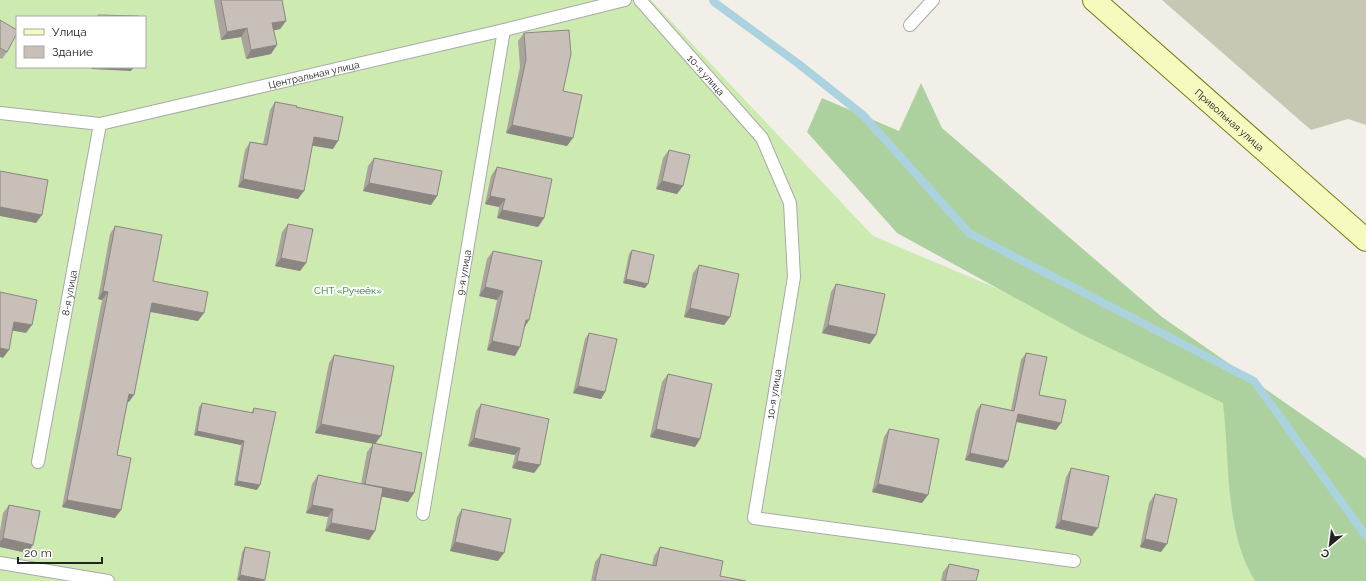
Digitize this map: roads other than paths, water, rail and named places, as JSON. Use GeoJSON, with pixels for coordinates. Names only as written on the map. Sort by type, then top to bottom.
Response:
{"type":"FeatureCollection","features":[{"type":"Feature","properties":{"kind":"street","name":"Привольная улица"},"geometry":{"type":"LineString","coordinates":[[1094,0],[1366,240]]}},
{"type":"Feature","properties":{"kind":"lane","name":"Центральная улица"},"geometry":{"type":"LineString","coordinates":[[0,113],[100,124],[504,30],[625,0]]}},
{"type":"Feature","properties":{"kind":"lane","name":"10-я улица"},"geometry":{"type":"LineString","coordinates":[[640,0],[762,138],[790,203],[794,276],[754,518],[1074,561]]}},
{"type":"Feature","properties":{"kind":"lane"},"geometry":{"type":"LineString","coordinates":[[910,25],[933,0]]}},
{"type":"Feature","properties":{"kind":"lane","name":"9-я улица"},"geometry":{"type":"LineString","coordinates":[[422,514],[504,30]]}},
{"type":"Feature","properties":{"kind":"lane","name":"8-я улица"},"geometry":{"type":"LineString","coordinates":[[38,462],[100,124]]}},
{"type":"Feature","properties":{"kind":"lane"},"geometry":{"type":"LineString","coordinates":[[0,563],[108,581]]}},
{"type":"Feature","properties":{"kind":"waterway"},"geometry":{"type":"LineString","coordinates":[[713,0],[800,65],[863,115],[969,233],[1254,381],[1366,536]]}},
{"type":"Feature","properties":{"kind":"park label","name":"СНТ «Ручеёк»"},"geometry":{"type":"Point","coordinates":[348,290]}}]}
